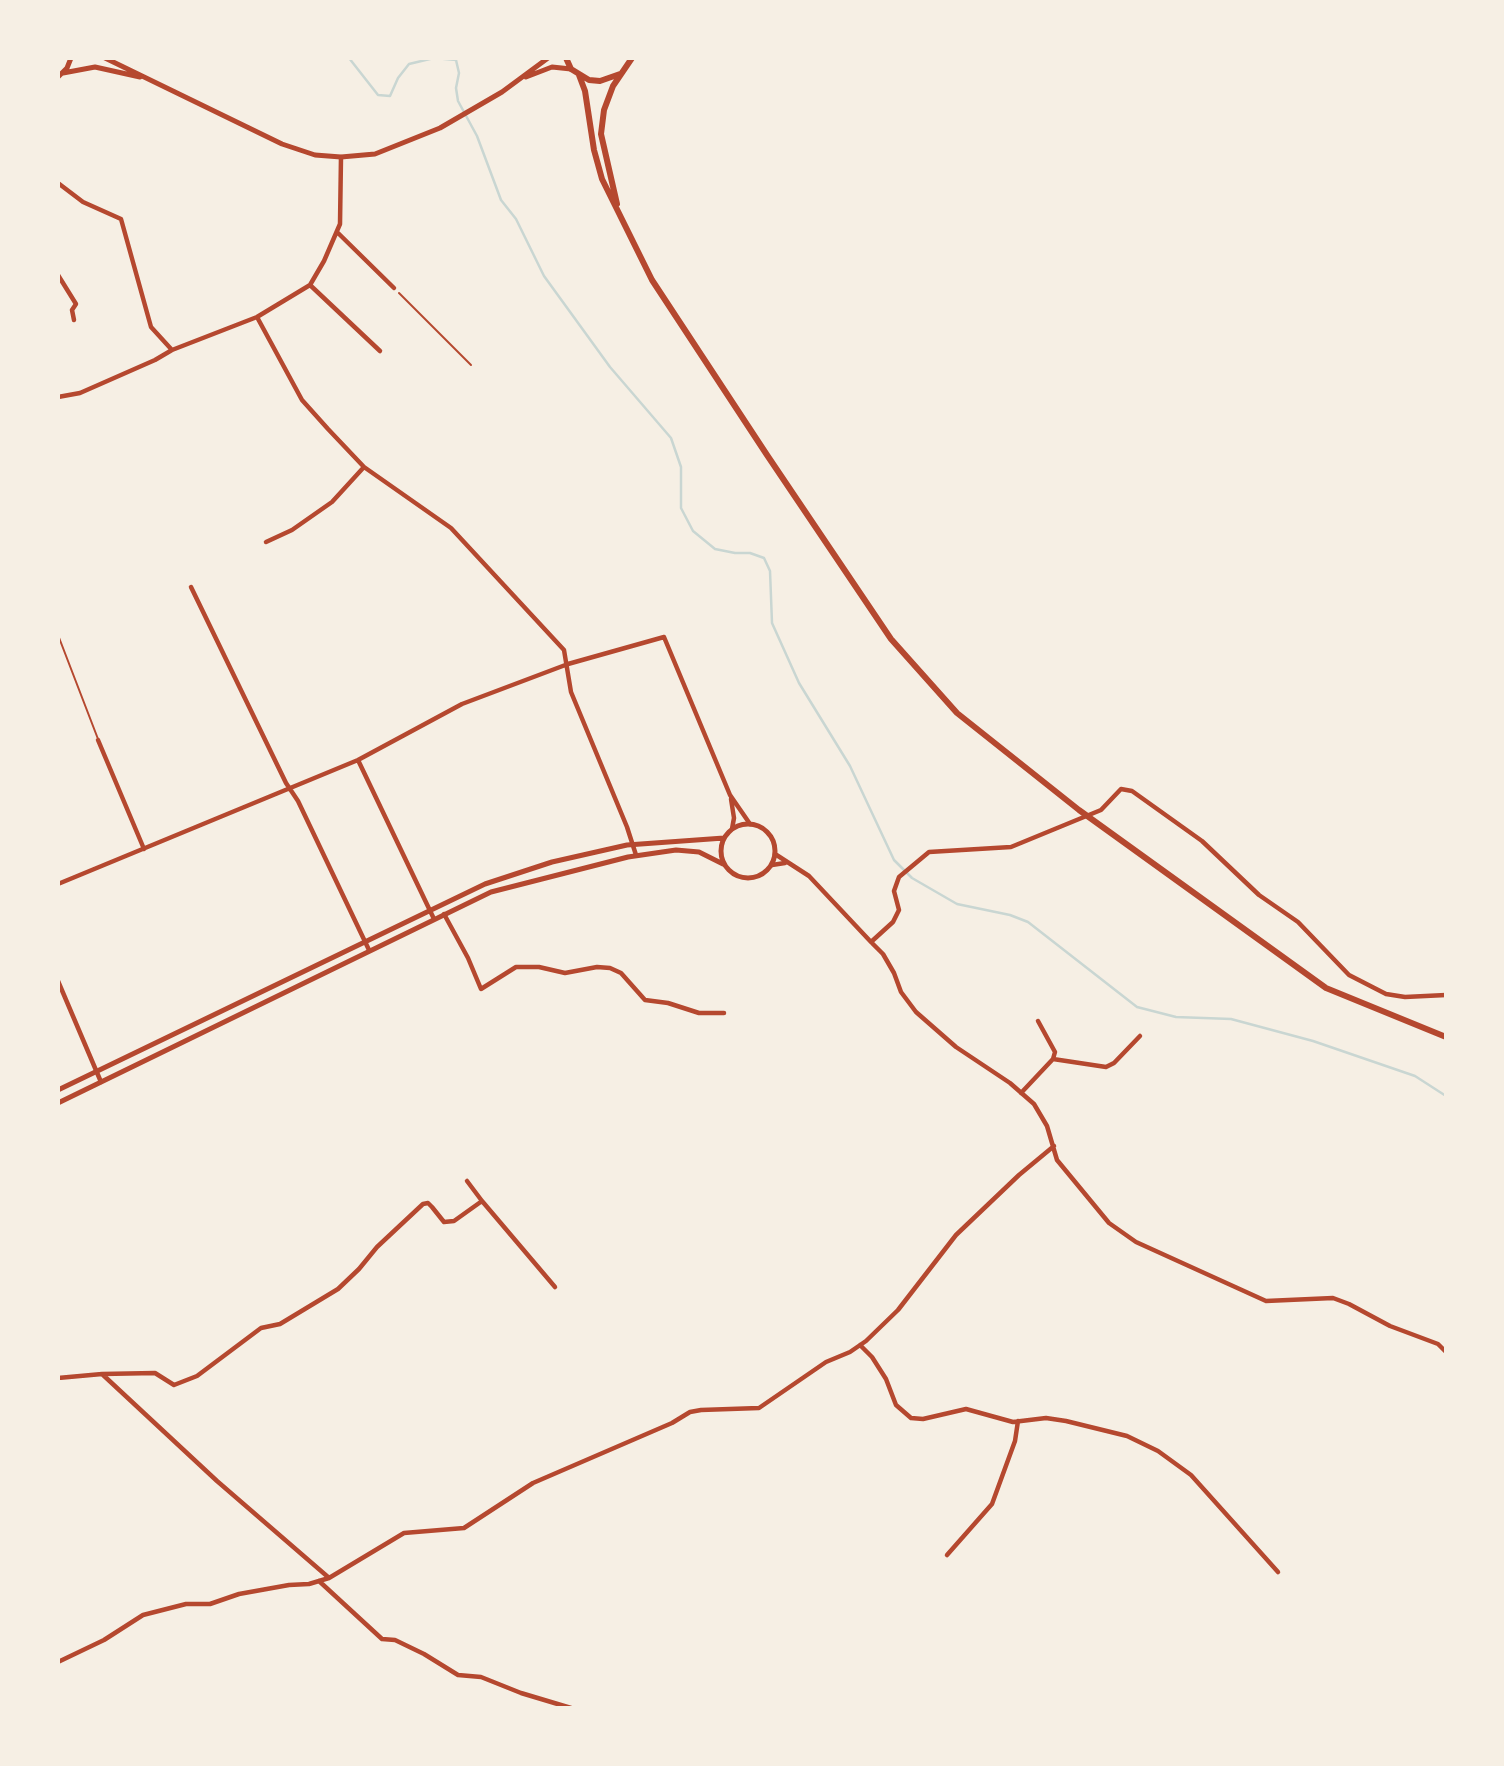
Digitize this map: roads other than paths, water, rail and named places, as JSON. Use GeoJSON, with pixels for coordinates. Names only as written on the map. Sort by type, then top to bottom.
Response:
{"type":"FeatureCollection","features":[{"type":"Feature","properties":{"kind":"main road"},"geometry":{"type":"LineString","coordinates":[[566,58],[572,69],[589,80],[611,79],[621,73]]}},
{"type":"Feature","properties":{"kind":"main road"},"geometry":{"type":"LineString","coordinates":[[622,223],[601,134],[604,110],[613,86],[632,58]]}},
{"type":"Feature","properties":{"kind":"main road"},"geometry":{"type":"LineString","coordinates":[[579,75],[585,91],[594,150],[603,179],[622,223],[660,291],[883,627],[957,713],[1079,810],[1326,988],[1446,1037]]}},
{"type":"Feature","properties":{"kind":"street"},"geometry":{"type":"LineString","coordinates":[[60,75],[71,58]]}},
{"type":"Feature","properties":{"kind":"street"},"geometry":{"type":"LineString","coordinates":[[105,58],[282,144],[315,155],[341,157],[375,153],[440,128],[502,92],[548,58]]}},
{"type":"Feature","properties":{"kind":"street"},"geometry":{"type":"LineString","coordinates":[[60,75],[95,67],[110,68],[149,79]]}},
{"type":"Feature","properties":{"kind":"street"},"geometry":{"type":"LineString","coordinates":[[520,79],[552,67],[572,69]]}},
{"type":"Feature","properties":{"kind":"street"},"geometry":{"type":"LineString","coordinates":[[58,397],[80,393],[172,350],[257,317],[310,285],[337,231],[341,214],[341,157]]}},
{"type":"Feature","properties":{"kind":"street"},"geometry":{"type":"LineString","coordinates":[[58,183],[83,202],[121,219],[151,327],[172,350]]}},
{"type":"Feature","properties":{"kind":"street"},"geometry":{"type":"LineString","coordinates":[[337,231],[394,288]]}},
{"type":"Feature","properties":{"kind":"street"},"geometry":{"type":"LineString","coordinates":[[58,275],[76,304],[72,310],[74,320]]}},
{"type":"Feature","properties":{"kind":"street"},"geometry":{"type":"LineString","coordinates":[[310,285],[380,351]]}},
{"type":"Feature","properties":{"kind":"street"},"geometry":{"type":"LineString","coordinates":[[257,317],[302,400],[364,467],[451,528],[564,650],[571,692],[636,855]]}},
{"type":"Feature","properties":{"kind":"street"},"geometry":{"type":"LineString","coordinates":[[266,542],[292,530],[332,502],[364,467]]}},
{"type":"Feature","properties":{"kind":"street"},"geometry":{"type":"LineString","coordinates":[[191,587],[369,950]]}},
{"type":"Feature","properties":{"kind":"street"},"geometry":{"type":"LineString","coordinates":[[58,884],[358,760],[462,704],[568,664],[664,637],[730,795],[750,824]]}},
{"type":"Feature","properties":{"kind":"street"},"geometry":{"type":"LineString","coordinates":[[98,740],[144,849]]}},
{"type":"Feature","properties":{"kind":"street"},"geometry":{"type":"LineString","coordinates":[[358,760],[434,919]]}},
{"type":"Feature","properties":{"kind":"street"},"geometry":{"type":"LineString","coordinates":[[871,942],[893,922],[900,910],[894,891],[899,877],[929,852],[1011,847],[1101,810],[1121,789],[1132,791],[1202,841],[1259,895],[1298,922],[1349,975],[1386,994],[1405,997],[1446,995]]}},
{"type":"Feature","properties":{"kind":"street"},"geometry":{"type":"LineString","coordinates":[[730,795],[734,818],[732,829]]}},
{"type":"Feature","properties":{"kind":"street"},"geometry":{"type":"LineString","coordinates":[[58,1103],[491,892],[636,855],[676,850],[699,852],[723,864],[731,873],[741,878],[753,878],[764,873],[772,864],[775,854],[771,837],[766,831],[750,824],[732,829],[724,838],[720,850],[723,864]]}},
{"type":"Feature","properties":{"kind":"street"},"geometry":{"type":"LineString","coordinates":[[58,1090],[364,940],[485,884],[552,863],[633,845],[724,838]]}},
{"type":"Feature","properties":{"kind":"street"},"geometry":{"type":"LineString","coordinates":[[775,854],[809,876],[883,954],[901,992],[916,1012],[956,1047],[1034,1104],[1047,1126],[1057,1160],[1109,1223],[1136,1242],[1266,1301],[1333,1298],[1390,1326],[1438,1345],[1446,1352]]}},
{"type":"Feature","properties":{"kind":"street"},"geometry":{"type":"LineString","coordinates":[[772,864],[786,863]]}},
{"type":"Feature","properties":{"kind":"street"},"geometry":{"type":"LineString","coordinates":[[444,914],[481,989],[516,967],[538,967],[565,973],[597,967],[610,968],[621,973],[645,1000],[668,1003],[699,1013],[724,1013]]}},
{"type":"Feature","properties":{"kind":"street"},"geometry":{"type":"LineString","coordinates":[[58,981],[101,1082]]}},
{"type":"Feature","properties":{"kind":"street"},"geometry":{"type":"LineString","coordinates":[[1021,1093],[1053,1059],[1055,1052],[1038,1021]]}},
{"type":"Feature","properties":{"kind":"street"},"geometry":{"type":"LineString","coordinates":[[1053,1059],[1106,1067],[1114,1063],[1140,1036]]}},
{"type":"Feature","properties":{"kind":"street"},"geometry":{"type":"LineString","coordinates":[[58,1662],[104,1640],[143,1615],[186,1604],[210,1604],[239,1594],[319,1581],[329,1578],[404,1533],[464,1528],[533,1483],[672,1423],[690,1412],[759,1408],[826,1362],[860,1345],[898,1310],[956,1236],[1019,1175],[1054,1146]]}},
{"type":"Feature","properties":{"kind":"street"},"geometry":{"type":"LineString","coordinates":[[467,1181],[555,1287]]}},
{"type":"Feature","properties":{"kind":"street"},"geometry":{"type":"LineString","coordinates":[[58,1378],[155,1373],[174,1385],[197,1376],[261,1328],[280,1324],[338,1289],[377,1247],[423,1204],[428,1203],[444,1222],[449,1223],[482,1201]]}},
{"type":"Feature","properties":{"kind":"street"},"geometry":{"type":"LineString","coordinates":[[860,1345],[872,1357],[886,1379],[896,1405],[911,1418],[923,1419],[967,1409],[1013,1422],[1046,1418],[1066,1420],[1127,1436],[1158,1451],[1191,1475],[1278,1572]]}},
{"type":"Feature","properties":{"kind":"street"},"geometry":{"type":"LineString","coordinates":[[102,1374],[217,1481],[329,1578]]}},
{"type":"Feature","properties":{"kind":"street"},"geometry":{"type":"LineString","coordinates":[[947,1555],[992,1504],[1015,1441],[1018,1421]]}},
{"type":"Feature","properties":{"kind":"street"},"geometry":{"type":"LineString","coordinates":[[319,1581],[382,1639],[395,1640],[457,1675],[481,1677],[521,1693],[571,1708]]}},
{"type":"Feature","properties":{"kind":"lane"},"geometry":{"type":"LineString","coordinates":[[58,635],[98,740]]}},
{"type":"Feature","properties":{"kind":"waterway"},"geometry":{"type":"LineString","coordinates":[[349,58],[378,95],[390,96],[398,78],[409,64],[434,58],[456,60],[459,73],[456,88],[458,101],[477,136],[501,200],[516,219],[544,276],[610,367],[671,438],[681,467],[681,508],[693,531],[715,549],[750,553],[764,558],[770,571],[772,623],[799,683],[850,766],[894,860],[912,878],[957,904],[1010,915],[1028,922],[1137,1007],[1176,1017],[1231,1019],[1313,1041],[1415,1076],[1446,1096]]}}]}
